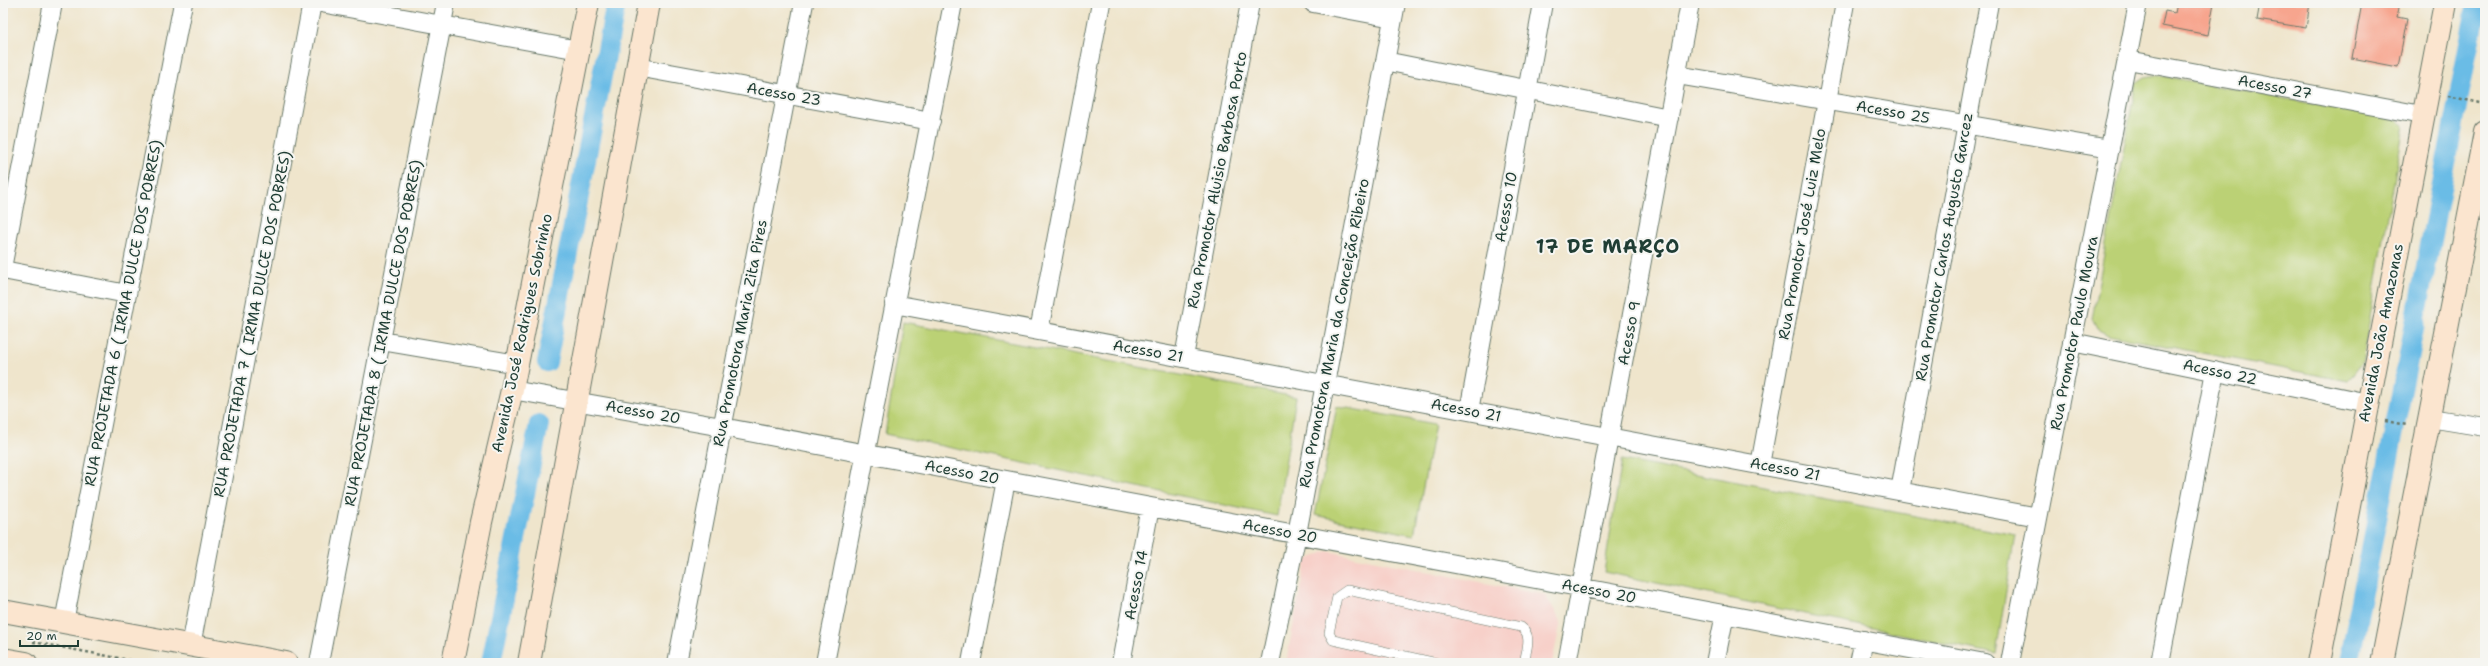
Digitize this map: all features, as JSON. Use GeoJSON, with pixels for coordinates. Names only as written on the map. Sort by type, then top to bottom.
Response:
{"type":"FeatureCollection","features":[{"type":"Feature","properties":{"kind":"street"},"geometry":{"type":"LineString","coordinates":[[3,263],[53,3]]}},
{"type":"Feature","properties":{"kind":"street","name":"RUA PROJETADA 6 ( IRMA DULCE DOS POBRES)"},"geometry":{"type":"LineString","coordinates":[[64,622],[183,3]]}},
{"type":"Feature","properties":{"kind":"street","name":"RUA PROJETADA 7 ( IRMA DULCE DOS POBRES)"},"geometry":{"type":"LineString","coordinates":[[191,646],[312,3]]}},
{"type":"Feature","properties":{"kind":"street"},"geometry":{"type":"LineString","coordinates":[[321,3],[579,50]]}},
{"type":"Feature","properties":{"kind":"street","name":"RUA PROJETADA 8 ( IRMA DULCE DOS POBRES)"},"geometry":{"type":"LineString","coordinates":[[319,663],[446,3]]}},
{"type":"Feature","properties":{"kind":"street","name":"Avenida José Rodrigues Sobrinho"},"geometry":{"type":"LineString","coordinates":[[453,663],[481,522],[512,390],[588,3]]}},
{"type":"Feature","properties":{"kind":"street"},"geometry":{"type":"LineString","coordinates":[[529,663],[649,3]]}},
{"type":"Feature","properties":{"kind":"street","name":"Rua Promotora Maria Zita Pires"},"geometry":{"type":"LineString","coordinates":[[677,663],[804,3]]}},
{"type":"Feature","properties":{"kind":"street"},"geometry":{"type":"LineString","coordinates":[[826,663],[953,3]]}},
{"type":"Feature","properties":{"kind":"street"},"geometry":{"type":"LineString","coordinates":[[1039,331],[1101,3]]}},
{"type":"Feature","properties":{"kind":"street","name":"Rua Promotor Aluisio Barbosa Porto"},"geometry":{"type":"LineString","coordinates":[[1184,357],[1250,3]]}},
{"type":"Feature","properties":{"kind":"street"},"geometry":{"type":"LineString","coordinates":[[1313,3],[1395,10]]}},
{"type":"Feature","properties":{"kind":"street","name":"Acesso 10"},"geometry":{"type":"LineString","coordinates":[[1469,411],[1543,3]]}},
{"type":"Feature","properties":{"kind":"street","name":"Acesso 9"},"geometry":{"type":"LineString","coordinates":[[1567,663],[1690,3]]}},
{"type":"Feature","properties":{"kind":"street","name":"Rua Promotor José Luiz Melo"},"geometry":{"type":"LineString","coordinates":[[1760,465],[1845,3]]}},
{"type":"Feature","properties":{"kind":"street","name":"Rua Promotor Carlos Augusto Garcez"},"geometry":{"type":"LineString","coordinates":[[1900,491],[1989,3]]}},
{"type":"Feature","properties":{"kind":"street","name":"Rua Promotor Paulo Moura"},"geometry":{"type":"LineString","coordinates":[[2010,663],[2138,3]]}},
{"type":"Feature","properties":{"kind":"street","name":"Avenida João Amazonas"},"geometry":{"type":"LineString","coordinates":[[2318,663],[2422,115],[2445,3]]}},
{"type":"Feature","properties":{"kind":"street","name":"Rua Promotora Maria da Conceição Ribeiro"},"geometry":{"type":"LineString","coordinates":[[1270,663],[1297,534],[1395,10]]}},
{"type":"Feature","properties":{"kind":"street","name":"Acesso 27"},"geometry":{"type":"LineString","coordinates":[[2128,60],[2422,115]]}},
{"type":"Feature","properties":{"kind":"street"},"geometry":{"type":"LineString","coordinates":[[1385,61],[1669,118]]}},
{"type":"Feature","properties":{"kind":"street","name":"Acesso 23"},"geometry":{"type":"LineString","coordinates":[[637,67],[931,121]]}},
{"type":"Feature","properties":{"kind":"street","name":"Acesso 25"},"geometry":{"type":"LineString","coordinates":[[1677,75],[2110,149]]}},
{"type":"Feature","properties":{"kind":"street"},"geometry":{"type":"LineString","coordinates":[[2382,663],[2421,422],[2485,132]]}},
{"type":"Feature","properties":{"kind":"street"},"geometry":{"type":"LineString","coordinates":[[3,270],[127,294]]}},
{"type":"Feature","properties":{"kind":"street","name":"Acesso 21"},"geometry":{"type":"LineString","coordinates":[[894,304],[2038,516]]}},
{"type":"Feature","properties":{"kind":"street"},"geometry":{"type":"LineString","coordinates":[[381,341],[517,364]]}},
{"type":"Feature","properties":{"kind":"street","name":"Acesso 22"},"geometry":{"type":"LineString","coordinates":[[2072,342],[2368,403]]}},
{"type":"Feature","properties":{"kind":"street"},"geometry":{"type":"LineString","coordinates":[[2160,663],[2215,371]]}},
{"type":"Feature","properties":{"kind":"street","name":"Acesso 20"},"geometry":{"type":"LineString","coordinates":[[512,390],[576,400],[722,427],[1985,663]]}},
{"type":"Feature","properties":{"kind":"street"},"geometry":{"type":"LineString","coordinates":[[2421,422],[2485,426]]}},
{"type":"Feature","properties":{"kind":"street"},"geometry":{"type":"LineString","coordinates":[[972,663],[1006,480]]}},
{"type":"Feature","properties":{"kind":"street","name":"Acesso 14"},"geometry":{"type":"LineString","coordinates":[[1121,663],[1150,507]]}},
{"type":"Feature","properties":{"kind":"street"},"geometry":{"type":"LineString","coordinates":[[3,611],[286,663]]}},
{"type":"Feature","properties":{"kind":"street"},"geometry":{"type":"LineString","coordinates":[[1715,663],[1725,614]]}},
{"type":"Feature","properties":{"kind":"street"},"geometry":{"type":"LineString","coordinates":[[1859,663],[1864,640]]}},
{"type":"Feature","properties":{"kind":"street"},"geometry":{"type":"LineString","coordinates":[[3,659],[26,663]]}},
{"type":"Feature","properties":{"kind":"lane"},"geometry":{"type":"LineString","coordinates":[[1437,663],[1333,640],[1329,633],[1337,597],[1347,590],[1521,627],[1526,630],[1528,637],[1524,663]]}},
{"type":"Feature","properties":{"kind":"path"},"geometry":{"type":"LineString","coordinates":[[2442,95],[2485,104]]}},
{"type":"Feature","properties":{"kind":"path"},"geometry":{"type":"LineString","coordinates":[[2384,420],[2421,422]]}},
{"type":"Feature","properties":{"kind":"path"},"geometry":{"type":"LineString","coordinates":[[26,641],[145,663]]}},
{"type":"Feature","properties":{"kind":"shaded area"},"geometry":{"type":"Polygon","coordinates":[[[1327,551],[1545,595],[1561,621],[1552,663],[1286,663],[1306,560],[1327,551]]]}},
{"type":"Feature","properties":{"kind":"green space"},"geometry":{"type":"Polygon","coordinates":[[[2157,75],[2395,119],[2404,125],[2362,363],[2348,381],[2108,335],[2097,329],[2092,319],[2136,83],[2145,77],[2157,75]]]}},
{"type":"Feature","properties":{"kind":"green space"},"geometry":{"type":"Polygon","coordinates":[[[903,322],[1296,397],[1277,516],[885,434],[903,322]]]}},
{"type":"Feature","properties":{"kind":"green space"},"geometry":{"type":"Polygon","coordinates":[[[1337,406],[1435,424],[1414,535],[1315,515],[1337,406]]]}},
{"type":"Feature","properties":{"kind":"green space"},"geometry":{"type":"Polygon","coordinates":[[[1622,460],[2015,535],[1996,654],[1604,572],[1622,460]]]}},
{"type":"Feature","properties":{"kind":"building"},"geometry":{"type":"Polygon","coordinates":[[[2177,3],[2214,3],[2208,35],[2162,26],[2165,11],[2175,13],[2177,3]]]}},
{"type":"Feature","properties":{"kind":"building"},"geometry":{"type":"Polygon","coordinates":[[[2260,3],[2310,3],[2306,28],[2257,20],[2260,3]]]}},
{"type":"Feature","properties":{"kind":"building"},"geometry":{"type":"Polygon","coordinates":[[[2362,3],[2400,3],[2397,17],[2407,19],[2398,67],[2352,58],[2362,3]]]}},
{"type":"Feature","properties":{"kind":"waterway"},"geometry":{"type":"LineString","coordinates":[[547,362],[616,3]]}},
{"type":"Feature","properties":{"kind":"waterway"},"geometry":{"type":"LineString","coordinates":[[2349,663],[2477,3]]}},
{"type":"Feature","properties":{"kind":"waterway"},"geometry":{"type":"LineString","coordinates":[[491,663],[539,424]]}},
{"type":"Feature","properties":{"kind":"district","name":"17 DE MARÇO"},"geometry":{"type":"Point","coordinates":[1608,246]}}]}
